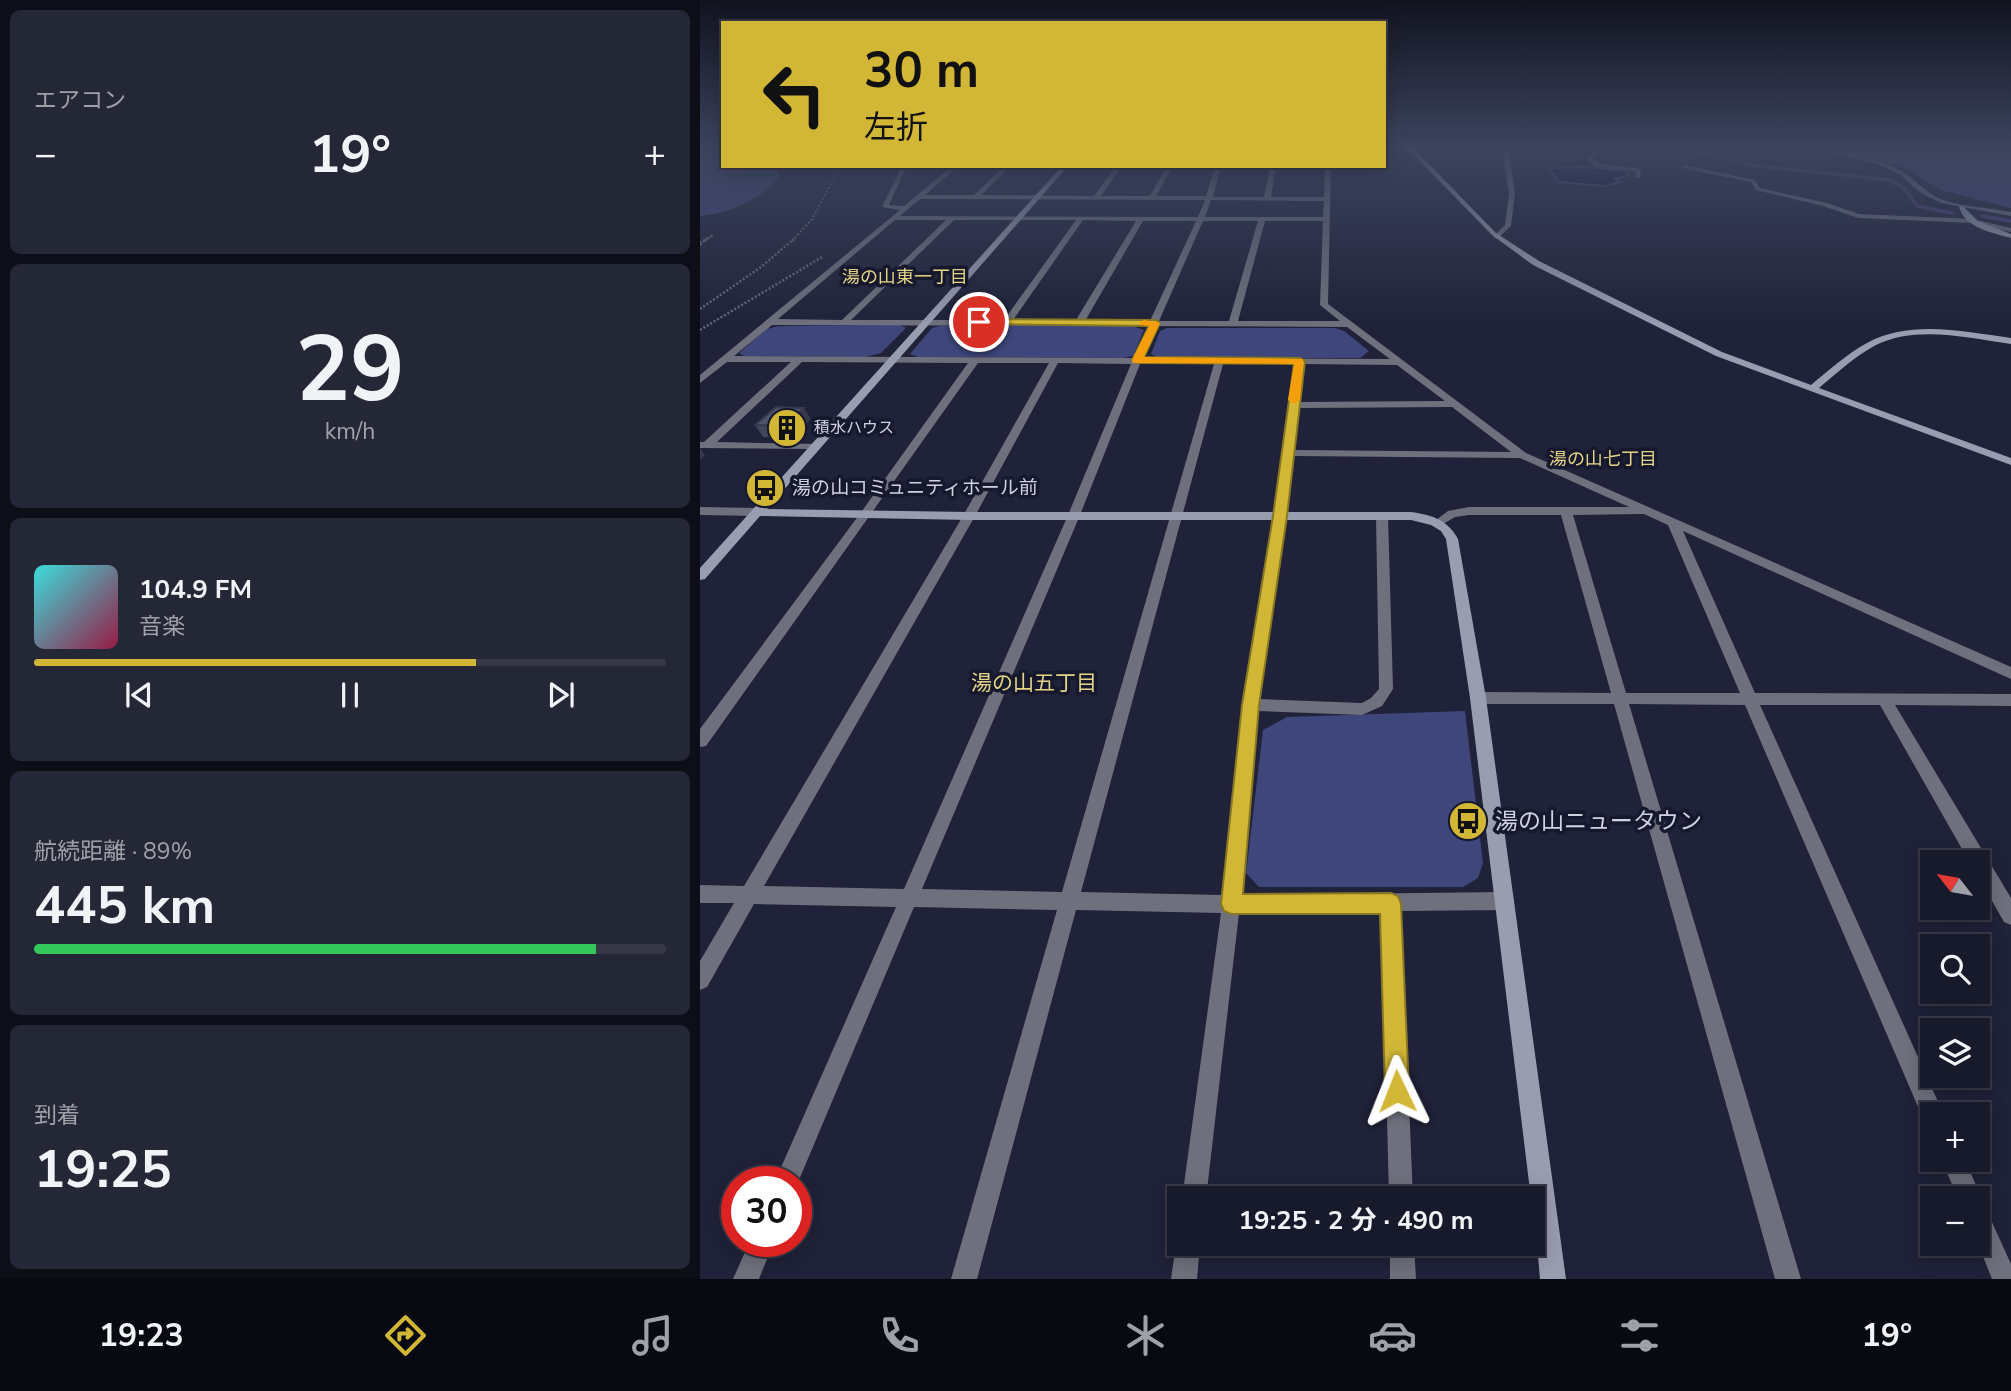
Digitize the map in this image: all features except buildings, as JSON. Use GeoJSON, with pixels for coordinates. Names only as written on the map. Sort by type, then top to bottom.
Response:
{"type":"FeatureCollection","features":[{"type":"Feature","properties":{"kind":"street"},"geometry":{"type":"LineString","coordinates":[[899,208],[906,208]]}},
{"type":"Feature","properties":{"kind":"street"},"geometry":{"type":"LineString","coordinates":[[700,380],[906,208]]}},
{"type":"Feature","properties":{"kind":"street"},"geometry":{"type":"LineString","coordinates":[[700,576],[1028,208]]}},
{"type":"Feature","properties":{"kind":"street"},"geometry":{"type":"LineString","coordinates":[[793,1166],[1074,515],[1137,360],[1156,323],[1205,208]]}},
{"type":"Feature","properties":{"kind":"street"},"geometry":{"type":"LineString","coordinates":[[1326,208],[1324,306],[1522,455],[2009,675]]}},
{"type":"Feature","properties":{"kind":"street"},"geometry":{"type":"LineString","coordinates":[[1471,208],[1497,237],[1536,263],[1687,339],[1811,389],[2011,462]]}},
{"type":"Feature","properties":{"kind":"street"},"geometry":{"type":"LineString","coordinates":[[1497,237],[1508,226],[1510,208]]}},
{"type":"Feature","properties":{"kind":"street"},"geometry":{"type":"LineString","coordinates":[[1835,208],[1858,216],[1972,221],[2011,230]]}},
{"type":"Feature","properties":{"kind":"street"},"geometry":{"type":"LineString","coordinates":[[1962,208],[1972,221],[2011,236]]}},
{"type":"Feature","properties":{"kind":"street"},"geometry":{"type":"LineString","coordinates":[[1966,208],[2011,214]]}},
{"type":"Feature","properties":{"kind":"street"},"geometry":{"type":"LineString","coordinates":[[893,218],[1325,219]]}},
{"type":"Feature","properties":{"kind":"street"},"geometry":{"type":"LineString","coordinates":[[845,321],[952,218]]}},
{"type":"Feature","properties":{"kind":"street"},"geometry":{"type":"LineString","coordinates":[[1007,322],[1081,218]]}},
{"type":"Feature","properties":{"kind":"street"},"geometry":{"type":"LineString","coordinates":[[1079,323],[1141,218]]}},
{"type":"Feature","properties":{"kind":"street"},"geometry":{"type":"LineString","coordinates":[[1233,323],[1262,219]]}},
{"type":"Feature","properties":{"kind":"street"},"geometry":{"type":"LineString","coordinates":[[769,321],[1347,324]]}},
{"type":"Feature","properties":{"kind":"street"},"geometry":{"type":"LineString","coordinates":[[1811,389],[1874,343],[1894,336],[1951,334],[2011,341]]}},
{"type":"Feature","properties":{"kind":"street"},"geometry":{"type":"LineString","coordinates":[[727,359],[1400,362]]}},
{"type":"Feature","properties":{"kind":"street"},"geometry":{"type":"LineString","coordinates":[[704,445],[800,359]]}},
{"type":"Feature","properties":{"kind":"street"},"geometry":{"type":"LineString","coordinates":[[700,741],[975,360]]}},
{"type":"Feature","properties":{"kind":"street"},"geometry":{"type":"LineString","coordinates":[[700,980],[970,516],[1055,360]]}},
{"type":"Feature","properties":{"kind":"street"},"geometry":{"type":"LineString","coordinates":[[1196,1186],[1231,904],[1250,705],[1280,516],[1300,361]]}},
{"type":"Feature","properties":{"kind":"street"},"geometry":{"type":"LineString","coordinates":[[964,1279],[1219,362]]}},
{"type":"Feature","properties":{"kind":"street"},"geometry":{"type":"LineString","coordinates":[[1293,405],[1456,404]]}},
{"type":"Feature","properties":{"kind":"street"},"geometry":{"type":"LineString","coordinates":[[704,445],[814,446]]}},
{"type":"Feature","properties":{"kind":"street"},"geometry":{"type":"LineString","coordinates":[[1288,453],[1522,455]]}},
{"type":"Feature","properties":{"kind":"street"},"geometry":{"type":"LineString","coordinates":[[700,511],[970,516],[1382,516],[1426,518],[1448,530],[1452,539],[1478,698],[1553,1279]]}},
{"type":"Feature","properties":{"kind":"street"},"geometry":{"type":"LineString","coordinates":[[1438,523],[1452,514],[1469,511],[1646,511]]}},
{"type":"Feature","properties":{"kind":"street"},"geometry":{"type":"LineString","coordinates":[[1566,512],[1788,1279]]}},
{"type":"Feature","properties":{"kind":"street"},"geometry":{"type":"LineString","coordinates":[[1250,705],[1362,709],[1381,699],[1387,689],[1382,516]]}},
{"type":"Feature","properties":{"kind":"street"},"geometry":{"type":"LineString","coordinates":[[1672,522],[1927,1102]]}},
{"type":"Feature","properties":{"kind":"street"},"geometry":{"type":"LineString","coordinates":[[1478,698],[2011,700]]}},
{"type":"Feature","properties":{"kind":"street"},"geometry":{"type":"LineString","coordinates":[[1883,698],[2011,916]]}},
{"type":"Feature","properties":{"kind":"street"},"geometry":{"type":"LineString","coordinates":[[700,894],[1231,904],[1505,901]]}},
{"type":"Feature","properties":{"kind":"street"},"geometry":{"type":"LineString","coordinates":[[1391,904],[1401,1186]]}},
{"type":"Feature","properties":{"kind":"street"},"geometry":{"type":"LineString","coordinates":[[1990,1245],[2005,1279]]}},
{"type":"Feature","properties":{"kind":"street"},"geometry":{"type":"LineString","coordinates":[[1184,1279],[1187,1256]]}},
{"type":"Feature","properties":{"kind":"street"},"geometry":{"type":"LineString","coordinates":[[1403,1256],[1404,1279]]}},
{"type":"Feature","properties":{"kind":"street"},"geometry":{"type":"LineString","coordinates":[[746,1279],[755,1257]]}},
{"type":"Feature","properties":{"kind":"path"},"geometry":{"type":"LineString","coordinates":[[700,309],[780,253],[813,221],[821,208]]}},
{"type":"Feature","properties":{"kind":"path"},"geometry":{"type":"LineString","coordinates":[[700,330],[825,255]]}},
{"type":"Feature","properties":{"kind":"shaded area"},"geometry":{"type":"Polygon","coordinates":[[[700,208],[734,208],[722,212],[700,216],[700,208]]]}},
{"type":"Feature","properties":{"kind":"shaded area"},"geometry":{"type":"Polygon","coordinates":[[[900,325],[906,328],[881,353],[866,357],[744,356],[739,353],[767,329],[778,326],[900,325]]]}},
{"type":"Feature","properties":{"kind":"shaded area"},"geometry":{"type":"Polygon","coordinates":[[[1132,326],[1144,330],[1133,356],[1123,358],[918,357],[910,354],[932,328],[1132,326]]]}},
{"type":"Feature","properties":{"kind":"shaded area"},"geometry":{"type":"Polygon","coordinates":[[[1167,328],[1335,328],[1344,331],[1369,351],[1360,358],[1159,358],[1151,354],[1160,331],[1167,328]]]}},
{"type":"Feature","properties":{"kind":"shaded area"},"geometry":{"type":"Polygon","coordinates":[[[1465,711],[1483,863],[1478,878],[1463,887],[1259,887],[1246,873],[1263,730],[1287,717],[1465,711]]]}},
{"type":"Feature","properties":{"kind":"waterway"},"geometry":{"type":"LineString","coordinates":[[1925,208],[1952,213]]}},
{"type":"Feature","properties":{"kind":"waterway"},"geometry":{"type":"LineString","coordinates":[[1982,216],[2011,221]]}},
{"type":"Feature","properties":{"kind":"slow traffic"},"geometry":{"type":"LineString","coordinates":[[1144,323],[1156,323],[1137,360],[1300,361],[1294,400]]}},
{"type":"Feature","properties":{"kind":"place","name":"積水ハウス"},"geometry":{"type":"Point","coordinates":[787,428]}},
{"type":"Feature","properties":{"kind":"place","name":"湯の山コミュニティホール前"},"geometry":{"type":"Point","coordinates":[765,488]}},
{"type":"Feature","properties":{"kind":"place","name":"湯の山ニュータウン"},"geometry":{"type":"Point","coordinates":[1468,821]}},
{"type":"Feature","properties":{"kind":"district","name":"湯の山東一丁目"},"geometry":{"type":"Point","coordinates":[905,277]}},
{"type":"Feature","properties":{"kind":"district","name":"湯の山七丁目"},"geometry":{"type":"Point","coordinates":[1603,459]}},
{"type":"Feature","properties":{"kind":"district","name":"湯の山五丁目"},"geometry":{"type":"Point","coordinates":[1034,683]}},
{"type":"Feature","properties":{"kind":"route"},"geometry":{"type":"LineString","coordinates":[[979,322],[1156,323],[1137,360],[1300,361],[1280,516],[1250,705],[1231,904],[1391,904],[1397,1091]]}}]}
